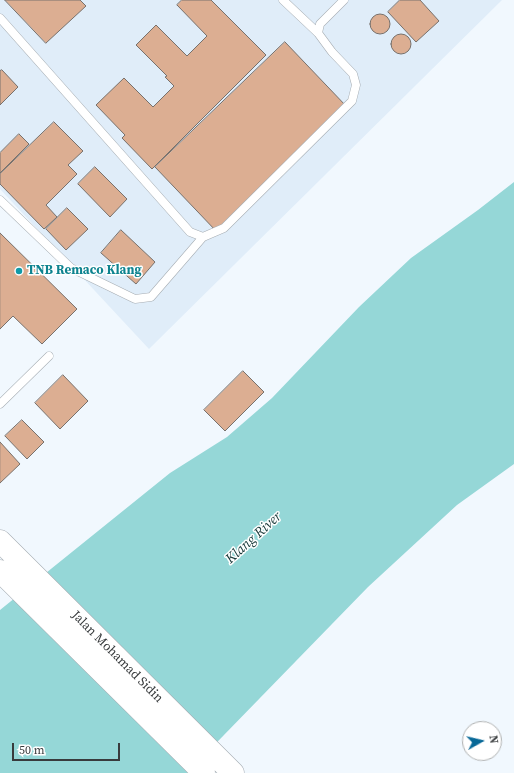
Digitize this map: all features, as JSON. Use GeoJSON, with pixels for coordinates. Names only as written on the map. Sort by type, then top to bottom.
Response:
{"type":"FeatureCollection","features":[{"type":"Feature","properties":{"kind":"main road","name":"Jalan Mohamad Sidin"},"geometry":{"type":"LineString","coordinates":[[0,541],[233,773]]}},
{"type":"Feature","properties":{"kind":"main road","name":"Jalan Mohamad Sidin"},"geometry":{"type":"LineString","coordinates":[[0,571],[204,773]]}},
{"type":"Feature","properties":{"kind":"lane"},"geometry":{"type":"LineString","coordinates":[[0,200],[71,268],[135,299],[151,297],[203,237],[224,228],[352,101],[356,85],[352,74],[332,52],[318,33],[283,0]]}},
{"type":"Feature","properties":{"kind":"lane"},"geometry":{"type":"LineString","coordinates":[[318,33],[320,24],[344,0]]}},
{"type":"Feature","properties":{"kind":"lane"},"geometry":{"type":"LineString","coordinates":[[0,18],[190,232],[203,237]]}},
{"type":"Feature","properties":{"kind":"lane"},"geometry":{"type":"LineString","coordinates":[[0,404],[49,356]]}},
{"type":"Feature","properties":{"kind":"shaded area"},"geometry":{"type":"Polygon","coordinates":[[[0,0],[502,0],[149,349],[0,189],[0,0]]]}},
{"type":"Feature","properties":{"kind":"water","name":"Klang River"},"geometry":{"type":"Polygon","coordinates":[[[514,182],[514,464],[457,505],[368,587],[187,773],[0,773],[0,610],[170,473],[227,437],[272,398],[359,307],[411,258],[514,182]]]}},
{"type":"Feature","properties":{"kind":"building"},"geometry":{"type":"Polygon","coordinates":[[[5,0],[80,0],[86,6],[46,43],[5,0]]]}},
{"type":"Feature","properties":{"kind":"building"},"geometry":{"type":"Polygon","coordinates":[[[182,0],[211,0],[266,55],[152,169],[122,138],[125,135],[96,105],[124,78],[153,107],[174,86],[165,77],[167,76],[136,45],[156,25],[187,56],[207,36],[177,5],[182,0]]]}},
{"type":"Feature","properties":{"kind":"building"},"geometry":{"type":"Polygon","coordinates":[[[400,0],[420,0],[439,21],[416,42],[388,12],[400,0]]]}},
{"type":"Feature","properties":{"kind":"building"},"geometry":{"type":"Polygon","coordinates":[[[380,14],[387,17],[390,24],[387,31],[380,34],[373,31],[370,24],[373,17],[380,14]]]}},
{"type":"Feature","properties":{"kind":"building"},"geometry":{"type":"Polygon","coordinates":[[[401,34],[408,37],[411,44],[408,51],[401,54],[394,51],[391,44],[394,37],[401,34]]]}},
{"type":"Feature","properties":{"kind":"building"},"geometry":{"type":"Polygon","coordinates":[[[285,42],[347,107],[217,232],[155,167],[285,42]]]}},
{"type":"Feature","properties":{"kind":"building"},"geometry":{"type":"Polygon","coordinates":[[[2,70],[18,87],[0,105],[0,71],[2,70]]]}},
{"type":"Feature","properties":{"kind":"building"},"geometry":{"type":"Polygon","coordinates":[[[54,122],[83,151],[68,165],[77,174],[46,205],[57,217],[44,229],[0,184],[0,174],[54,122]]]}},
{"type":"Feature","properties":{"kind":"building"},"geometry":{"type":"Polygon","coordinates":[[[19,134],[29,144],[0,173],[0,153],[19,134]]]}},
{"type":"Feature","properties":{"kind":"building"},"geometry":{"type":"Polygon","coordinates":[[[95,167],[127,199],[110,217],[78,184],[95,167]]]}},
{"type":"Feature","properties":{"kind":"building"},"geometry":{"type":"Polygon","coordinates":[[[67,208],[88,229],[66,250],[46,229],[67,208]]]}},
{"type":"Feature","properties":{"kind":"building"},"geometry":{"type":"Polygon","coordinates":[[[121,230],[155,262],[136,284],[101,253],[121,230]]]}},
{"type":"Feature","properties":{"kind":"building","name":"TNB Remaco Klang"},"geometry":{"type":"Polygon","coordinates":[[[0,233],[77,309],[42,344],[13,316],[0,329],[0,233]]]}},
{"type":"Feature","properties":{"kind":"building"},"geometry":{"type":"Polygon","coordinates":[[[243,371],[264,392],[225,431],[204,410],[243,371]]]}},
{"type":"Feature","properties":{"kind":"building"},"geometry":{"type":"Polygon","coordinates":[[[63,375],[88,401],[60,429],[35,403],[63,375]]]}},
{"type":"Feature","properties":{"kind":"building"},"geometry":{"type":"Polygon","coordinates":[[[22,420],[44,442],[27,459],[5,436],[22,420]]]}},
{"type":"Feature","properties":{"kind":"building"},"geometry":{"type":"Polygon","coordinates":[[[0,442],[20,464],[0,483],[0,442]]]}},
{"type":"Feature","properties":{"kind":"place","name":"TNB Remaco Klang"},"geometry":{"type":"Point","coordinates":[19,271]}}]}
